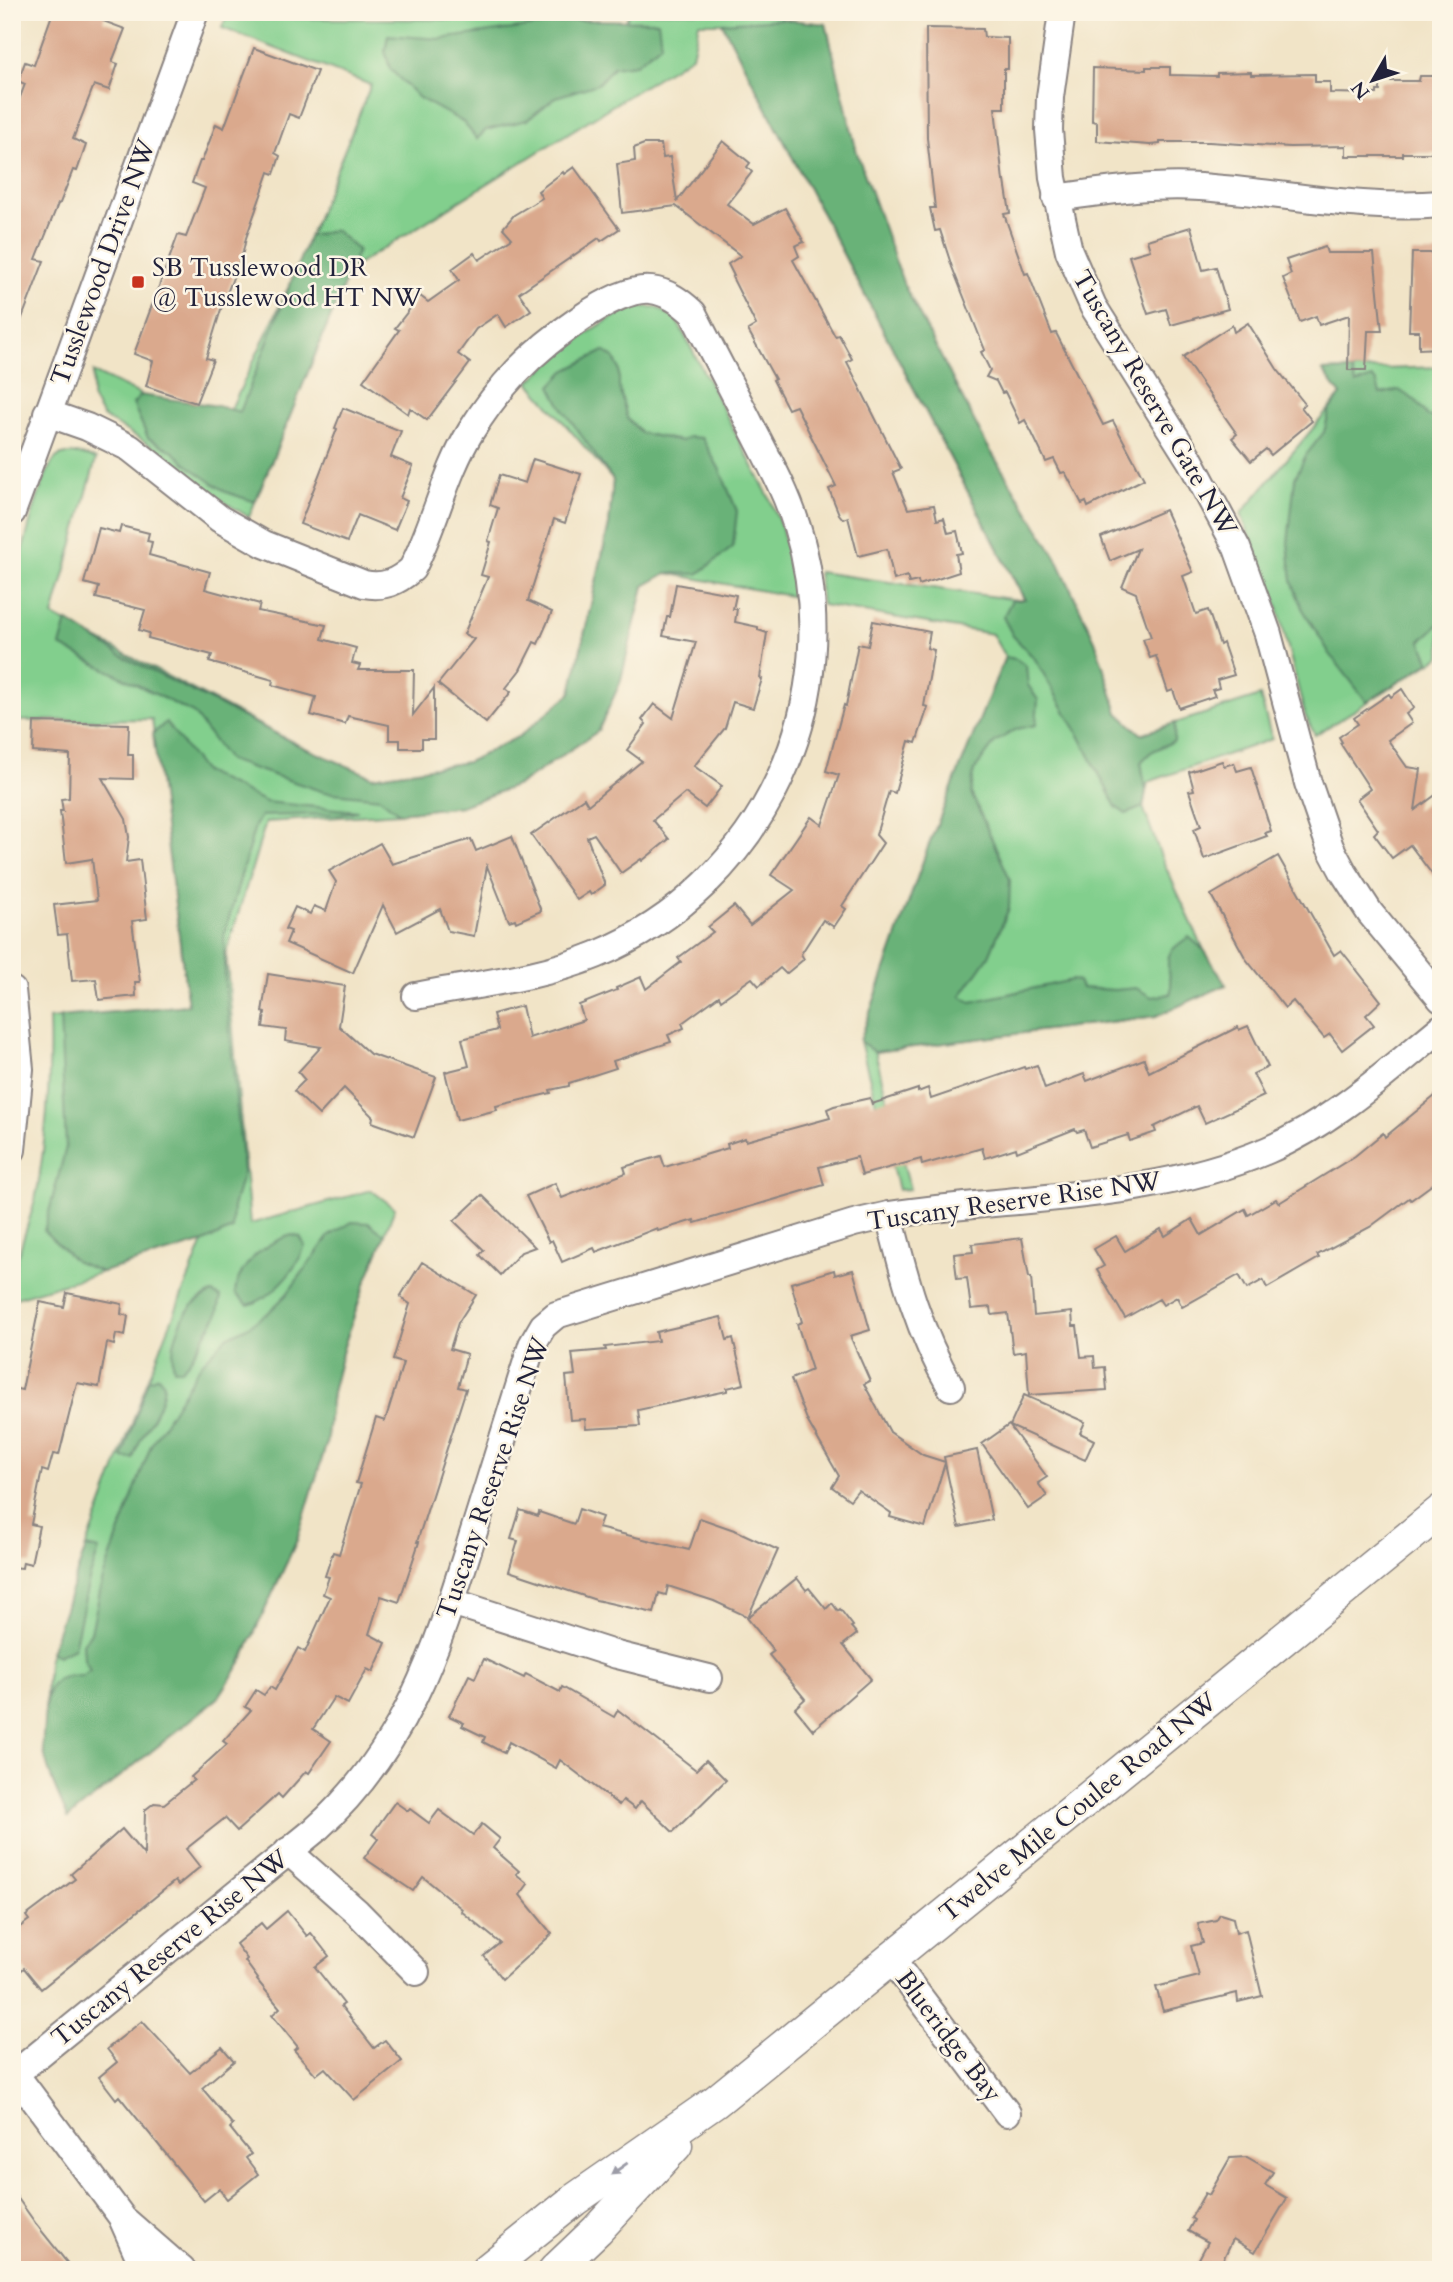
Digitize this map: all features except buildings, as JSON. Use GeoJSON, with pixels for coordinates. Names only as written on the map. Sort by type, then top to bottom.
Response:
{"type":"FeatureCollection","features":[{"type":"Feature","properties":{"kind":"street","name":"Tusslewood Drive NW"},"geometry":{"type":"LineString","coordinates":[[12,512],[195,12]]}},
{"type":"Feature","properties":{"kind":"street","name":"Tuscany Reserve Gate NW"},"geometry":{"type":"LineString","coordinates":[[1062,12],[1050,97],[1051,157],[1056,198],[1069,251],[1093,306],[1190,460],[1237,548],[1268,634],[1308,783],[1331,847],[1370,913],[1441,999]]}},
{"type":"Feature","properties":{"kind":"street"},"geometry":{"type":"LineString","coordinates":[[1056,198],[1144,188],[1197,187],[1378,205],[1441,204]]}},
{"type":"Feature","properties":{"kind":"street"},"geometry":{"type":"LineString","coordinates":[[47,413],[87,427],[130,448],[220,519],[264,544],[364,584],[376,586],[400,579],[412,569],[457,458],[471,431],[509,380],[541,349],[611,299],[632,291],[651,290],[665,293],[683,303],[693,313],[790,506],[808,573],[813,619],[810,678],[802,719],[779,781],[757,821],[722,866],[677,908],[648,929],[596,955],[557,969],[416,996]]}},
{"type":"Feature","properties":{"kind":"street"},"geometry":{"type":"LineString","coordinates":[[12,990],[20,1069],[12,1150]]}},
{"type":"Feature","properties":{"kind":"street","name":"Tuscany Reserve Rise NW"},"geometry":{"type":"LineString","coordinates":[[14,2072],[340,1808],[381,1758],[414,1697],[452,1602],[532,1345],[549,1320],[570,1308],[854,1223],[889,1215],[1129,1188],[1205,1173],[1269,1150],[1308,1129],[1365,1091],[1441,1027]]}},
{"type":"Feature","properties":{"kind":"street"},"geometry":{"type":"LineString","coordinates":[[889,1215],[906,1286],[920,1327],[951,1387]]}},
{"type":"Feature","properties":{"kind":"street","name":"Twelve Mile Coulee Road NW"},"geometry":{"type":"LineString","coordinates":[[487,2270],[574,2200],[715,2102],[1441,1511]]}},
{"type":"Feature","properties":{"kind":"street"},"geometry":{"type":"LineString","coordinates":[[452,1602],[617,1655],[709,1678]]}},
{"type":"Feature","properties":{"kind":"street"},"geometry":{"type":"LineString","coordinates":[[288,1851],[357,1913],[416,1972]]}},
{"type":"Feature","properties":{"kind":"street","name":"Blueridge Bay"},"geometry":{"type":"LineString","coordinates":[[891,1959],[1007,2113]]}},
{"type":"Feature","properties":{"kind":"street"},"geometry":{"type":"LineString","coordinates":[[14,2072],[121,2216],[182,2270]]}},
{"type":"Feature","properties":{"kind":"street","name":"Twelve Mile Coulee Road NW"},"geometry":{"type":"LineString","coordinates":[[555,2270],[597,2230],[715,2102]]}},
{"type":"Feature","properties":{"kind":"street"},"geometry":{"type":"LineString","coordinates":[[121,2216],[145,2270]]}},
{"type":"Feature","properties":{"kind":"green space"},"geometry":{"type":"Polygon","coordinates":[[[629,12],[782,12],[782,20],[826,24],[857,153],[903,285],[985,442],[1056,557],[1095,641],[1118,713],[1141,734],[1260,696],[1272,739],[1148,782],[1143,807],[1162,859],[1204,950],[1226,985],[1156,1016],[875,1052],[910,1189],[898,1190],[860,1041],[928,847],[1005,657],[992,634],[822,605],[818,572],[1025,601],[722,23],[699,23],[692,56],[349,270],[249,517],[216,497],[166,454],[103,417],[92,398],[93,372],[220,432],[290,284],[371,85],[222,28],[226,18],[626,21],[629,12]]]}},
{"type":"Feature","properties":{"kind":"green space"},"geometry":{"type":"Polygon","coordinates":[[[781,19],[826,24],[857,153],[904,285],[985,442],[1056,557],[1095,641],[1118,713],[1141,734],[1175,723],[1174,741],[1151,752],[1141,762],[1146,791],[1143,807],[1126,814],[1116,807],[1035,659],[1013,636],[1003,617],[1012,600],[1025,600],[722,23],[781,19]]]}},
{"type":"Feature","properties":{"kind":"green space"},"geometry":{"type":"Polygon","coordinates":[[[579,20],[658,21],[661,44],[636,64],[613,67],[598,84],[556,97],[527,120],[486,130],[477,139],[463,122],[419,98],[390,69],[385,51],[388,35],[440,39],[579,20]]]}},
{"type":"Feature","properties":{"kind":"green space"},"geometry":{"type":"Polygon","coordinates":[[[335,230],[358,250],[255,502],[226,492],[171,450],[148,438],[133,404],[141,395],[218,406],[240,412],[309,236],[335,230]]]}},
{"type":"Feature","properties":{"kind":"green space"},"geometry":{"type":"Polygon","coordinates":[[[634,307],[656,307],[676,319],[770,499],[787,551],[794,561],[801,598],[666,573],[644,586],[620,683],[598,731],[520,784],[461,806],[266,822],[226,954],[250,1224],[371,1190],[395,1208],[343,1349],[332,1392],[326,1445],[297,1540],[240,1664],[218,1698],[68,1818],[53,1783],[43,1744],[48,1661],[75,1578],[148,1380],[203,1242],[12,1297],[18,1255],[35,1200],[41,1165],[49,1082],[49,1019],[188,1005],[152,719],[12,721],[12,603],[23,548],[37,499],[52,463],[59,456],[73,454],[96,459],[53,616],[298,745],[373,777],[468,762],[520,736],[571,693],[609,525],[613,480],[529,382],[578,340],[634,307]]]}},
{"type":"Feature","properties":{"kind":"green space"},"geometry":{"type":"Polygon","coordinates":[[[604,351],[614,358],[619,368],[619,387],[627,418],[641,433],[681,441],[689,437],[702,438],[720,470],[737,511],[733,547],[698,574],[667,573],[644,586],[620,683],[598,731],[520,784],[461,806],[399,813],[380,798],[324,792],[228,760],[193,713],[60,646],[67,621],[122,656],[298,745],[373,777],[468,762],[520,736],[571,693],[609,525],[613,480],[564,411],[551,386],[565,371],[604,351]]]}},
{"type":"Feature","properties":{"kind":"green space"},"geometry":{"type":"Polygon","coordinates":[[[1441,367],[1441,656],[1315,735],[1305,715],[1277,604],[1241,514],[1341,395],[1323,371],[1441,367]]]}},
{"type":"Feature","properties":{"kind":"green space"},"geometry":{"type":"Polygon","coordinates":[[[1352,370],[1356,384],[1372,378],[1377,383],[1380,394],[1399,390],[1416,401],[1428,417],[1437,417],[1441,395],[1441,622],[1421,641],[1430,662],[1367,702],[1330,654],[1302,608],[1292,581],[1288,543],[1295,478],[1306,455],[1324,432],[1330,409],[1341,395],[1323,371],[1352,370]]]}},
{"type":"Feature","properties":{"kind":"green space"},"geometry":{"type":"Polygon","coordinates":[[[1005,657],[1016,659],[1026,666],[1028,685],[1038,700],[1036,725],[1017,729],[995,742],[974,771],[971,793],[1010,879],[1009,908],[989,956],[961,996],[971,1002],[1072,980],[1078,981],[1081,988],[1136,988],[1152,997],[1170,994],[1172,987],[1168,958],[1177,945],[1189,937],[1204,950],[1226,985],[1156,1016],[874,1052],[860,1041],[928,847],[1005,657]]]}},
{"type":"Feature","properties":{"kind":"green space"},"geometry":{"type":"Polygon","coordinates":[[[166,722],[204,772],[266,802],[358,811],[261,816],[255,826],[224,936],[225,982],[243,1172],[233,1207],[232,1229],[204,1242],[102,1272],[76,1262],[44,1231],[66,1147],[60,1017],[188,1005],[153,734],[166,722]]]}},
{"type":"Feature","properties":{"kind":"green space"},"geometry":{"type":"Polygon","coordinates":[[[352,1222],[369,1223],[385,1235],[343,1349],[332,1392],[326,1445],[297,1540],[240,1664],[218,1698],[68,1818],[53,1782],[43,1745],[48,1695],[51,1687],[62,1677],[82,1676],[90,1670],[84,1659],[83,1644],[91,1632],[103,1578],[151,1445],[201,1364],[227,1337],[268,1313],[287,1294],[329,1236],[352,1222]]]}},
{"type":"Feature","properties":{"kind":"green space"},"geometry":{"type":"Polygon","coordinates":[[[292,1235],[300,1237],[305,1246],[296,1264],[274,1290],[248,1305],[235,1293],[241,1273],[263,1249],[292,1235]]]}},
{"type":"Feature","properties":{"kind":"green space"},"geometry":{"type":"Polygon","coordinates":[[[212,1293],[221,1297],[217,1316],[189,1361],[181,1369],[174,1369],[174,1344],[183,1318],[195,1303],[212,1293]]]}},
{"type":"Feature","properties":{"kind":"green space"},"geometry":{"type":"Polygon","coordinates":[[[158,1376],[164,1383],[160,1403],[133,1459],[122,1458],[148,1380],[158,1376]]]}},
{"type":"Feature","properties":{"kind":"green space"},"geometry":{"type":"Polygon","coordinates":[[[86,1547],[99,1550],[89,1580],[74,1648],[58,1656],[50,1652],[86,1547]]]}},
{"type":"Feature","properties":{"kind":"place","name":"SB Tusslewood DR @ Tusslewood HT NW"},"geometry":{"type":"Point","coordinates":[138,282]}}]}
